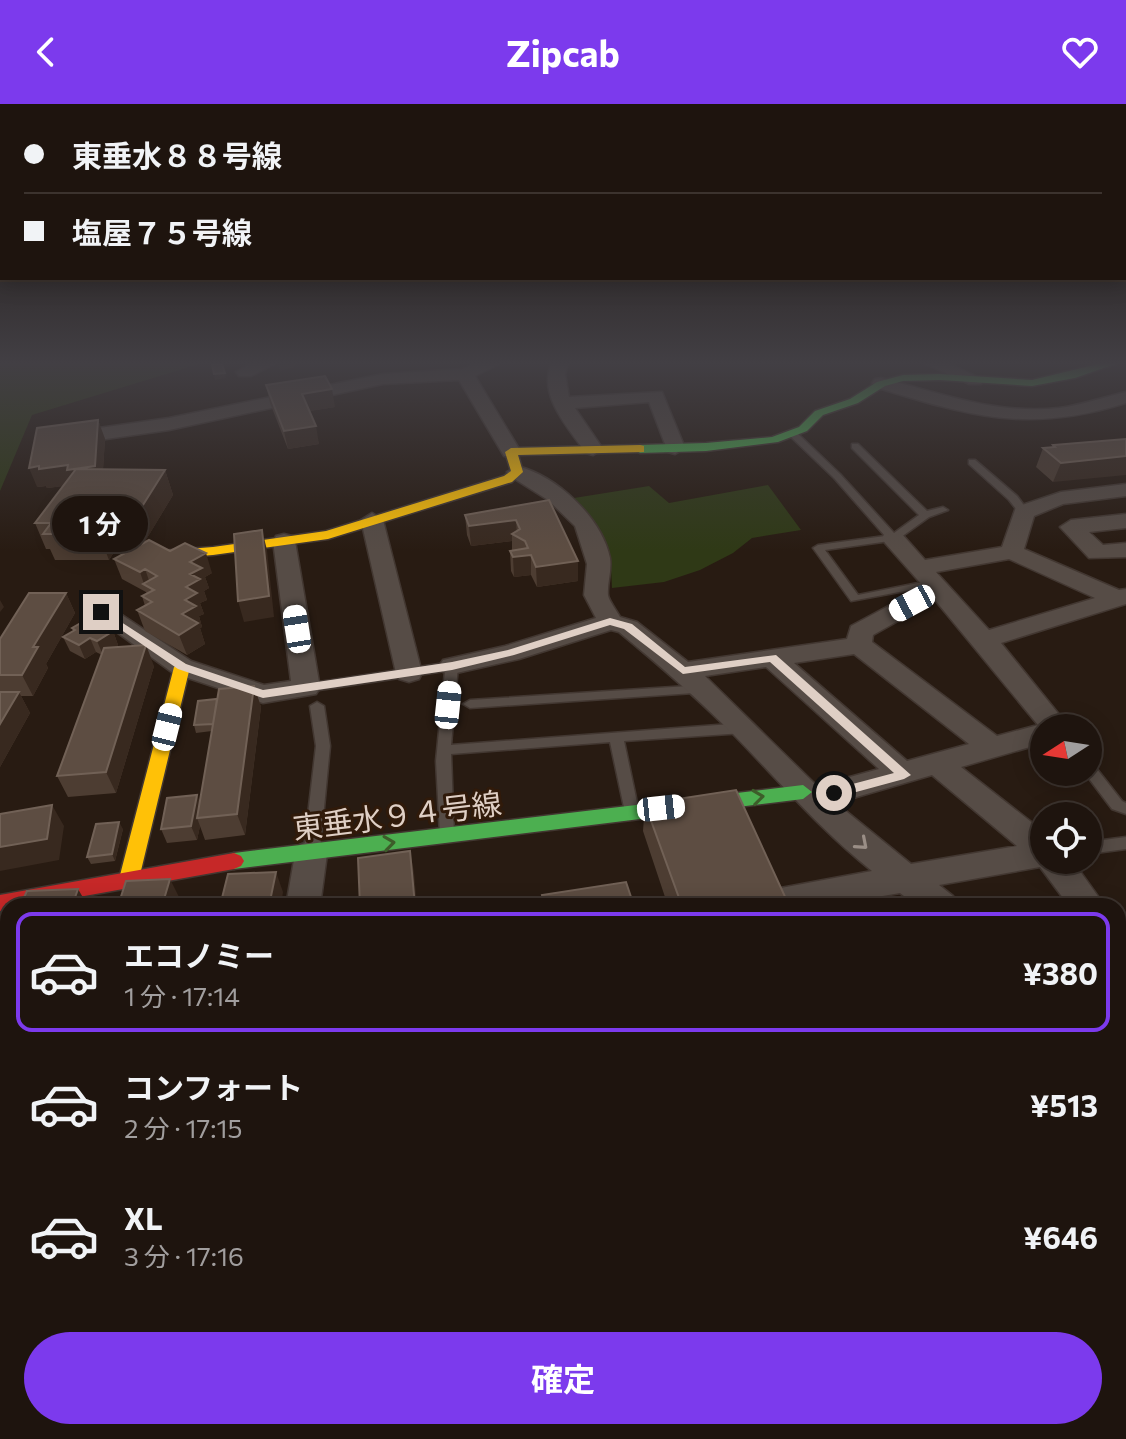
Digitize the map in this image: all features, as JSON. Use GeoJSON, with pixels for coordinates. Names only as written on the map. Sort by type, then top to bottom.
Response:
{"type":"FeatureCollection","features":[{"type":"Feature","properties":{"kind":"street"},"geometry":{"type":"LineString","coordinates":[[85,436],[153,426]]}},
{"type":"Feature","properties":{"kind":"street"},"geometry":{"type":"LineString","coordinates":[[494,426],[514,462],[570,504],[593,533],[602,578],[596,595],[610,622]]}},
{"type":"Feature","properties":{"kind":"street"},"geometry":{"type":"LineString","coordinates":[[579,426],[593,449]]}},
{"type":"Feature","properties":{"kind":"street"},"geometry":{"type":"LineString","coordinates":[[667,426],[675,448]]}},
{"type":"Feature","properties":{"kind":"street"},"geometry":{"type":"LineString","coordinates":[[514,462],[593,449],[675,448],[755,442],[793,434],[803,426]]}},
{"type":"Feature","properties":{"kind":"street"},"geometry":{"type":"LineString","coordinates":[[136,557],[328,535],[508,479],[514,462]]}},
{"type":"Feature","properties":{"kind":"street"},"geometry":{"type":"LineString","coordinates":[[1012,552],[1024,512],[1038,503],[1126,490]]}},
{"type":"Feature","properties":{"kind":"street"},"geometry":{"type":"LineString","coordinates":[[372,520],[409,673]]}},
{"type":"Feature","properties":{"kind":"street"},"geometry":{"type":"LineString","coordinates":[[1126,521],[1071,527],[1097,553],[1126,550]]}},
{"type":"Feature","properties":{"kind":"street"},"geometry":{"type":"LineString","coordinates":[[893,538],[984,640],[1045,714]]}},
{"type":"Feature","properties":{"kind":"street"},"geometry":{"type":"LineString","coordinates":[[101,612],[182,667],[263,694],[312,697],[284,541]]}},
{"type":"Feature","properties":{"kind":"street"},"geometry":{"type":"LineString","coordinates":[[859,645],[860,631],[930,580],[1012,552],[1123,601]]}},
{"type":"Feature","properties":{"kind":"street"},"geometry":{"type":"LineString","coordinates":[[984,640],[1123,601]]}},
{"type":"Feature","properties":{"kind":"street"},"geometry":{"type":"LineString","coordinates":[[452,666],[510,653],[610,622],[628,627],[694,680],[807,796],[931,898]]}},
{"type":"Feature","properties":{"kind":"street"},"geometry":{"type":"LineString","coordinates":[[694,680],[772,658],[859,645],[993,748]]}},
{"type":"Feature","properties":{"kind":"street"},"geometry":{"type":"LineString","coordinates":[[772,658],[904,775]]}},
{"type":"Feature","properties":{"kind":"street"},"geometry":{"type":"LineString","coordinates":[[129,879],[182,667]]}},
{"type":"Feature","properties":{"kind":"street"},"geometry":{"type":"LineString","coordinates":[[807,796],[904,775],[1030,737]]}},
{"type":"Feature","properties":{"kind":"street"},"geometry":{"type":"LineString","coordinates":[[939,765],[1030,840]]}},
{"type":"Feature","properties":{"kind":"street","name":"東垂水９４号線"},"geometry":{"type":"LineString","coordinates":[[27,898],[223,862],[311,854],[632,812],[807,796]]}},
{"type":"Feature","properties":{"kind":"street"},"geometry":{"type":"LineString","coordinates":[[304,898],[311,854]]}},
{"type":"Feature","properties":{"kind":"street"},"geometry":{"type":"LineString","coordinates":[[793,898],[1030,855]]}},
{"type":"Feature","properties":{"kind":"street"},"geometry":{"type":"LineString","coordinates":[[1064,874],[1082,898]]}},
{"type":"Feature","properties":{"kind":"lane"},"geometry":{"type":"LineString","coordinates":[[793,434],[837,476],[893,538]]}},
{"type":"Feature","properties":{"kind":"lane"},"geometry":{"type":"LineString","coordinates":[[855,446],[925,515]]}},
{"type":"Feature","properties":{"kind":"lane"},"geometry":{"type":"LineString","coordinates":[[972,462],[1013,498],[1024,512]]}},
{"type":"Feature","properties":{"kind":"lane"},"geometry":{"type":"LineString","coordinates":[[930,580],[855,599],[818,548],[893,538],[925,515],[943,510]]}},
{"type":"Feature","properties":{"kind":"lane"},"geometry":{"type":"LineString","coordinates":[[311,854],[323,746],[312,697],[409,673],[452,666],[444,750],[447,835]]}},
{"type":"Feature","properties":{"kind":"lane"},"geometry":{"type":"LineString","coordinates":[[470,704],[694,680]]}},
{"type":"Feature","properties":{"kind":"lane"},"geometry":{"type":"LineString","coordinates":[[444,750],[744,728]]}},
{"type":"Feature","properties":{"kind":"lane"},"geometry":{"type":"LineString","coordinates":[[616,737],[632,812]]}},
{"type":"Feature","properties":{"kind":"lane"},"geometry":{"type":"LineString","coordinates":[[1102,785],[1117,805],[1126,809]]}},
{"type":"Feature","properties":{"kind":"lane"},"geometry":{"type":"LineString","coordinates":[[1102,846],[1126,843]]}},
{"type":"Feature","properties":{"kind":"green space"},"geometry":{"type":"Polygon","coordinates":[[[0,426],[27,426],[0,491],[0,426]]]}},
{"type":"Feature","properties":{"kind":"green space"},"geometry":{"type":"Polygon","coordinates":[[[768,485],[801,530],[752,538],[733,553],[700,570],[664,582],[612,588],[610,560],[604,538],[574,498],[649,486],[669,503],[768,485]]]}},
{"type":"Feature","properties":{"kind":"building"},"geometry":{"type":"Polygon","coordinates":[[[98,426],[95,466],[67,470],[68,465],[29,468],[37,428],[98,426]]]}},
{"type":"Feature","properties":{"kind":"building"},"geometry":{"type":"Polygon","coordinates":[[[282,426],[314,426],[284,431],[282,426]]]}},
{"type":"Feature","properties":{"kind":"building"},"geometry":{"type":"Polygon","coordinates":[[[1126,439],[1126,456],[1061,463],[1043,448],[1055,447],[1053,445],[1126,439]]]}},
{"type":"Feature","properties":{"kind":"building"},"geometry":{"type":"Polygon","coordinates":[[[76,469],[165,470],[131,524],[106,523],[99,534],[43,534],[51,523],[35,523],[76,469]]]}},
{"type":"Feature","properties":{"kind":"building"},"geometry":{"type":"Polygon","coordinates":[[[549,500],[578,561],[536,567],[531,555],[513,557],[510,551],[528,548],[525,541],[512,534],[520,529],[516,520],[469,526],[465,515],[549,500]]]}},
{"type":"Feature","properties":{"kind":"building"},"geometry":{"type":"Polygon","coordinates":[[[262,530],[269,596],[238,601],[234,534],[262,530]]]}},
{"type":"Feature","properties":{"kind":"building"},"geometry":{"type":"Polygon","coordinates":[[[149,540],[170,551],[185,543],[206,553],[190,562],[202,568],[190,574],[200,579],[186,587],[197,593],[185,600],[196,606],[182,614],[198,623],[179,635],[137,610],[152,602],[142,596],[154,590],[143,584],[157,576],[145,569],[140,572],[114,559],[149,540]]]}},
{"type":"Feature","properties":{"kind":"building"},"geometry":{"type":"Polygon","coordinates":[[[29,593],[66,593],[33,647],[38,647],[22,675],[0,675],[0,639],[29,593]]]}},
{"type":"Feature","properties":{"kind":"building"},"geometry":{"type":"Polygon","coordinates":[[[88,619],[113,631],[97,641],[90,638],[79,645],[63,637],[75,630],[72,628],[88,619]]]}},
{"type":"Feature","properties":{"kind":"building"},"geometry":{"type":"Polygon","coordinates":[[[146,645],[106,772],[57,776],[104,648],[146,645]]]}},
{"type":"Feature","properties":{"kind":"building"},"geometry":{"type":"Polygon","coordinates":[[[254,686],[237,814],[197,818],[219,689],[254,686]]]}},
{"type":"Feature","properties":{"kind":"building"},"geometry":{"type":"Polygon","coordinates":[[[0,692],[19,692],[0,724],[0,692]]]}},
{"type":"Feature","properties":{"kind":"building"},"geometry":{"type":"Polygon","coordinates":[[[217,699],[213,724],[194,725],[198,701],[217,699]]]}},
{"type":"Feature","properties":{"kind":"building"},"geometry":{"type":"Polygon","coordinates":[[[736,790],[786,898],[679,898],[645,804],[736,790]]]}},
{"type":"Feature","properties":{"kind":"building"},"geometry":{"type":"Polygon","coordinates":[[[197,795],[191,826],[161,829],[167,798],[197,795]]]}},
{"type":"Feature","properties":{"kind":"building"},"geometry":{"type":"Polygon","coordinates":[[[52,805],[47,839],[0,847],[0,814],[52,805]]]}},
{"type":"Feature","properties":{"kind":"building"},"geometry":{"type":"Polygon","coordinates":[[[119,822],[112,854],[87,857],[96,824],[119,822]]]}},
{"type":"Feature","properties":{"kind":"building"},"geometry":{"type":"Polygon","coordinates":[[[410,851],[414,898],[360,898],[358,858],[410,851]]]}},
{"type":"Feature","properties":{"kind":"building"},"geometry":{"type":"Polygon","coordinates":[[[276,872],[271,898],[222,898],[228,874],[276,872]]]}},
{"type":"Feature","properties":{"kind":"building"},"geometry":{"type":"Polygon","coordinates":[[[170,879],[164,898],[121,898],[126,881],[170,879]]]}},
{"type":"Feature","properties":{"kind":"building"},"geometry":{"type":"Polygon","coordinates":[[[626,882],[631,898],[543,898],[542,895],[626,882]]]}},
{"type":"Feature","properties":{"kind":"building"},"geometry":{"type":"Polygon","coordinates":[[[78,889],[75,898],[24,898],[27,891],[78,889]]]}},
{"type":"Feature","properties":{"kind":"traffic: fast"},"geometry":{"type":"LineString","coordinates":[[640,449],[706,447],[774,440],[806,426]]}},
{"type":"Feature","properties":{"kind":"traffic: fast"},"geometry":{"type":"LineString","coordinates":[[234,861],[803,792]]}},
{"type":"Feature","properties":{"kind":"traffic: slow"},"geometry":{"type":"LineString","coordinates":[[148,556],[213,551],[328,535],[508,479],[517,472],[511,452],[640,449]]}},
{"type":"Feature","properties":{"kind":"traffic: slow"},"geometry":{"type":"LineString","coordinates":[[129,879],[182,667]]}},
{"type":"Feature","properties":{"kind":"traffic: jam"},"geometry":{"type":"LineString","coordinates":[[28,898],[234,861]]}},
{"type":"Feature","properties":{"kind":"route"},"geometry":{"type":"LineString","coordinates":[[101,612],[182,667],[263,694],[452,666],[510,653],[610,622],[628,627],[683,671],[772,658],[904,775],[834,793]]}}]}
